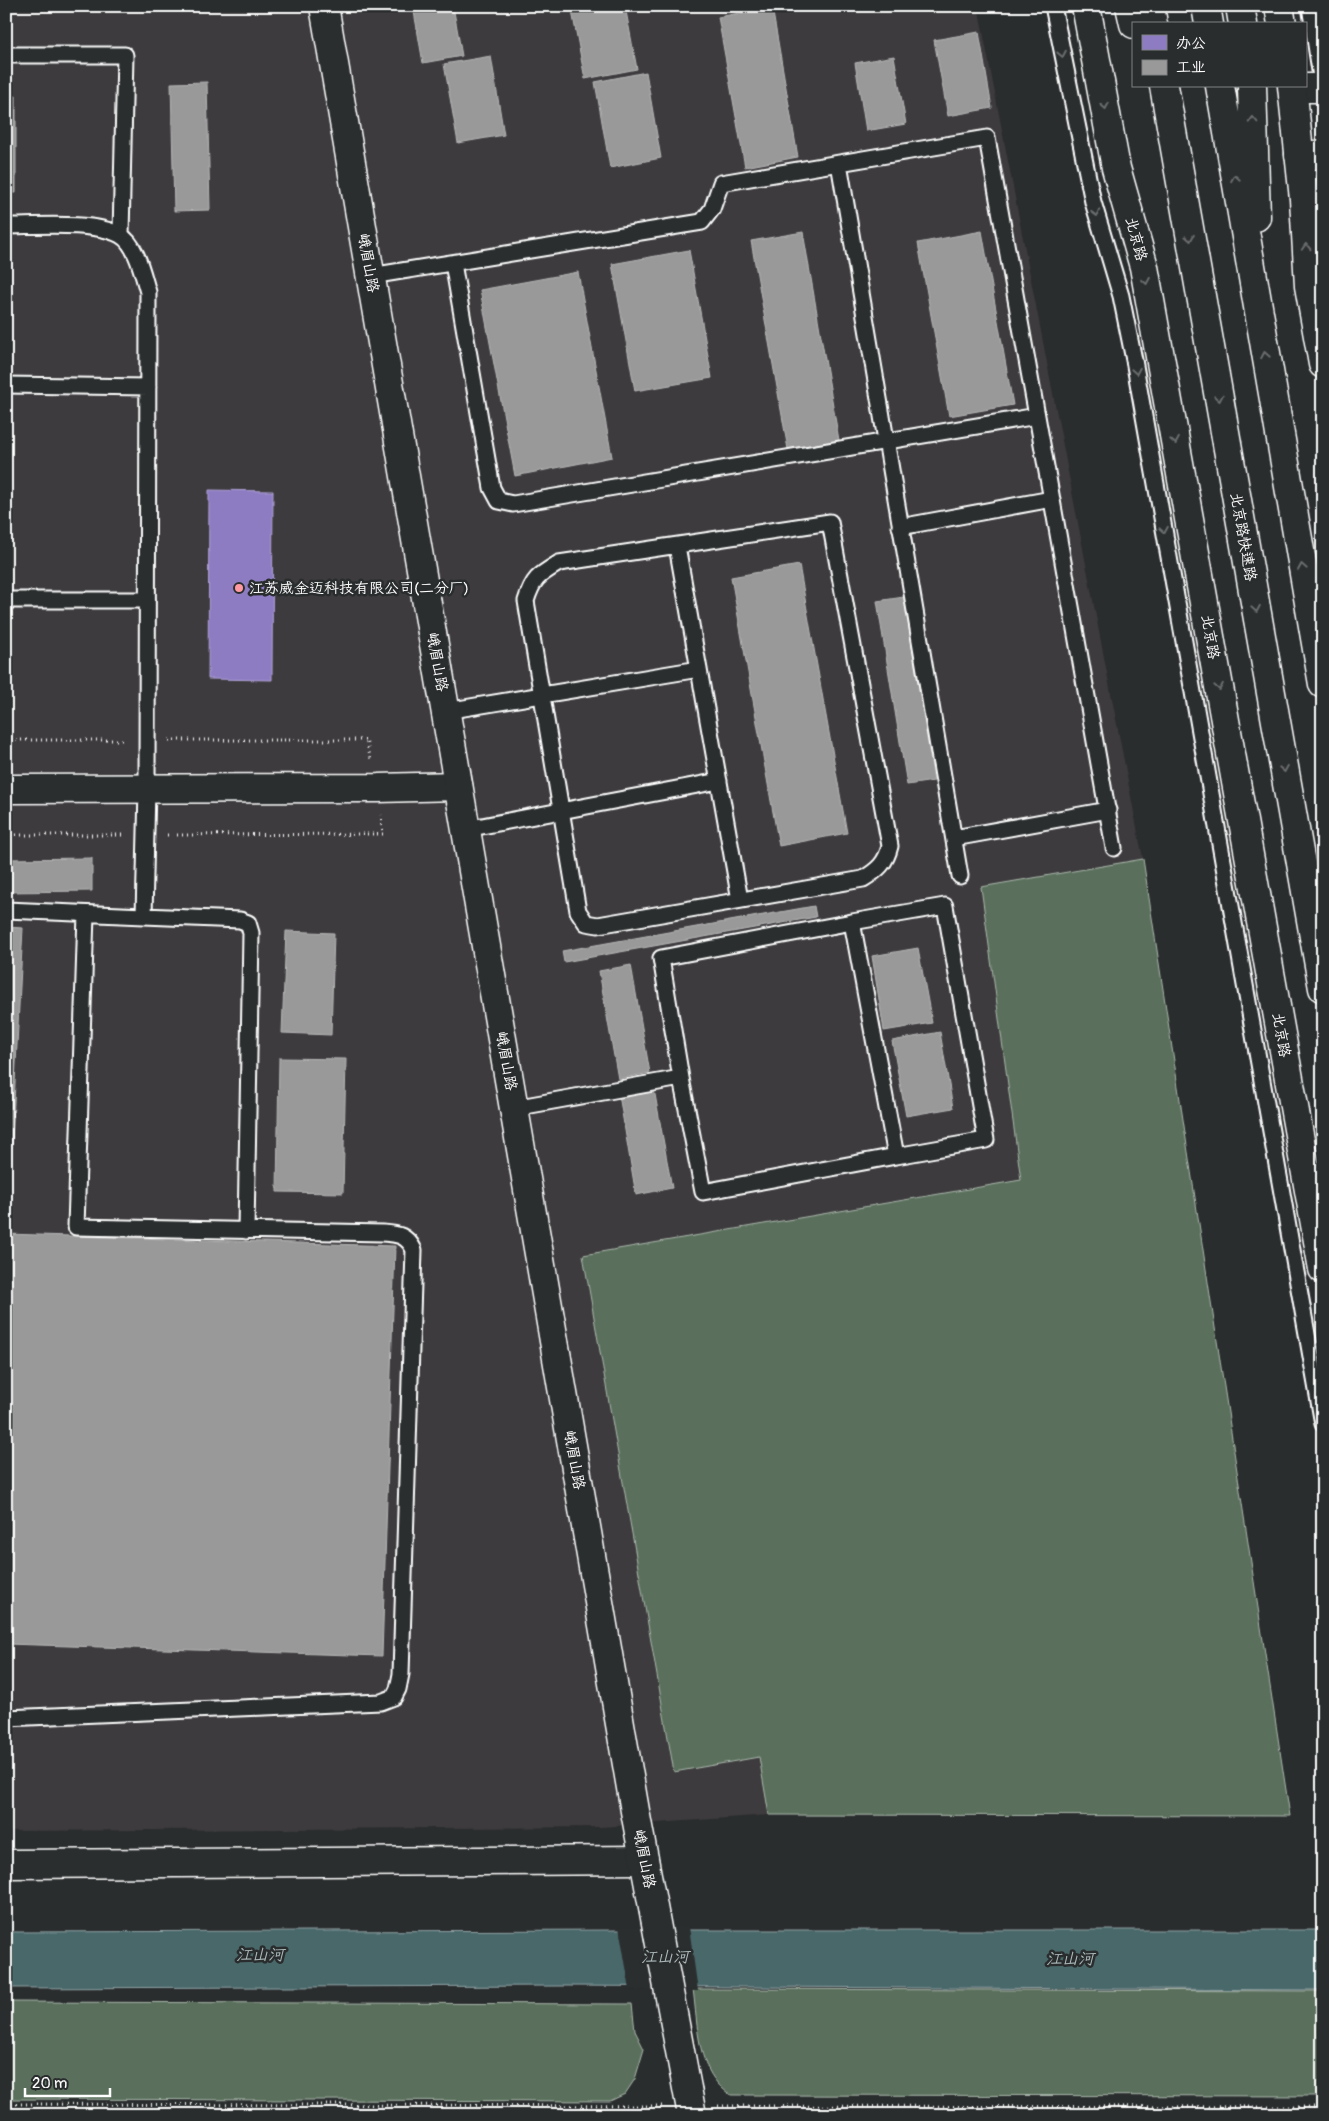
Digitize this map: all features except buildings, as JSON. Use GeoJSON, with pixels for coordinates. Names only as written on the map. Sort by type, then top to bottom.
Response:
{"type":"FeatureCollection","features":[{"type":"Feature","properties":{"kind":"main road","name":"峨眉山路"},"geometry":{"type":"LineString","coordinates":[[324,6],[644,1860],[692,2115]]}},
{"type":"Feature","properties":{"kind":"main road","name":"北京路"},"geometry":{"type":"LineString","coordinates":[[1086,6],[1116,168],[1145,277],[1323,1269]]}},
{"type":"Feature","properties":{"kind":"main road"},"geometry":{"type":"LineString","coordinates":[[1130,6],[1134,22]]}},
{"type":"Feature","properties":{"kind":"main road"},"geometry":{"type":"LineString","coordinates":[[1150,6],[1153,22]]}},
{"type":"Feature","properties":{"kind":"main road"},"geometry":{"type":"LineString","coordinates":[[1206,6],[1209,22]]}},
{"type":"Feature","properties":{"kind":"main road"},"geometry":{"type":"LineString","coordinates":[[1240,6],[1243,22]]}},
{"type":"Feature","properties":{"kind":"main road"},"geometry":{"type":"LineString","coordinates":[[1279,6],[1282,22]]}},
{"type":"Feature","properties":{"kind":"main road"},"geometry":{"type":"LineString","coordinates":[[1151,88],[1185,206]]}},
{"type":"Feature","properties":{"kind":"main road","name":"北京路快速路"},"geometry":{"type":"LineString","coordinates":[[1164,88],[1323,988]]}},
{"type":"Feature","properties":{"kind":"main road"},"geometry":{"type":"LineString","coordinates":[[1220,88],[1323,684]]}},
{"type":"Feature","properties":{"kind":"main road"},"geometry":{"type":"LineString","coordinates":[[1252,88],[1260,326]]}},
{"type":"Feature","properties":{"kind":"main road"},"geometry":{"type":"LineString","coordinates":[[1293,88],[1311,155],[1309,286],[1323,364]]}},
{"type":"Feature","properties":{"kind":"main road"},"geometry":{"type":"LineString","coordinates":[[1306,88],[1323,89]]}},
{"type":"Feature","properties":{"kind":"main road"},"geometry":{"type":"LineString","coordinates":[[6,789],[458,786]]}},
{"type":"Feature","properties":{"kind":"main road"},"geometry":{"type":"LineString","coordinates":[[6,1864],[644,1860]]}},
{"type":"Feature","properties":{"kind":"lane"},"geometry":{"type":"LineString","coordinates":[[1053,6],[1093,202],[1121,296],[1134,360],[1323,1424]]}},
{"type":"Feature","properties":{"kind":"lane"},"geometry":{"type":"LineString","coordinates":[[1310,6],[1323,89]]}},
{"type":"Feature","properties":{"kind":"lane"},"geometry":{"type":"LineString","coordinates":[[6,53],[10,55],[125,55],[121,235]]}},
{"type":"Feature","properties":{"kind":"lane"},"geometry":{"type":"LineString","coordinates":[[371,276],[702,222],[712,210],[721,183],[987,138],[1114,848]]}},
{"type":"Feature","properties":{"kind":"lane"},"geometry":{"type":"LineString","coordinates":[[838,163],[960,876]]}},
{"type":"Feature","properties":{"kind":"lane"},"geometry":{"type":"LineString","coordinates":[[6,226],[87,227],[121,235],[138,256],[148,292],[147,789],[144,916]]}},
{"type":"Feature","properties":{"kind":"lane"},"geometry":{"type":"LineString","coordinates":[[453,263],[492,488],[499,501],[513,504],[1037,416]]}},
{"type":"Feature","properties":{"kind":"lane"},"geometry":{"type":"LineString","coordinates":[[6,386],[148,387]]}},
{"type":"Feature","properties":{"kind":"lane"},"geometry":{"type":"LineString","coordinates":[[900,527],[1052,499]]}},
{"type":"Feature","properties":{"kind":"lane"},"geometry":{"type":"LineString","coordinates":[[830,522],[890,846],[887,859],[876,872],[863,879],[598,925],[586,923],[578,911],[542,695],[526,602],[531,583],[540,575],[560,563],[830,522]]}},
{"type":"Feature","properties":{"kind":"lane"},"geometry":{"type":"LineString","coordinates":[[677,546],[740,900]]}},
{"type":"Feature","properties":{"kind":"lane"},"geometry":{"type":"LineString","coordinates":[[6,600],[147,600]]}},
{"type":"Feature","properties":{"kind":"lane"},"geometry":{"type":"LineString","coordinates":[[446,711],[699,669]]}},
{"type":"Feature","properties":{"kind":"lane"},"geometry":{"type":"LineString","coordinates":[[466,829],[719,781]]}},
{"type":"Feature","properties":{"kind":"lane"},"geometry":{"type":"LineString","coordinates":[[954,838],[1108,810]]}},
{"type":"Feature","properties":{"kind":"lane"},"geometry":{"type":"LineString","coordinates":[[945,906],[986,1140],[703,1192],[681,1078],[660,958],[945,906]]}},
{"type":"Feature","properties":{"kind":"lane"},"geometry":{"type":"LineString","coordinates":[[6,910],[240,920],[248,923],[251,933],[246,1231]]}},
{"type":"Feature","properties":{"kind":"lane"},"geometry":{"type":"LineString","coordinates":[[6,1718],[382,1702],[394,1697],[401,1674],[414,1250],[409,1240],[399,1234],[76,1226],[86,914]]}},
{"type":"Feature","properties":{"kind":"lane"},"geometry":{"type":"LineString","coordinates":[[852,922],[896,1156]]}},
{"type":"Feature","properties":{"kind":"lane"},"geometry":{"type":"LineString","coordinates":[[514,1108],[681,1078]]}},
{"type":"Feature","properties":{"kind":"shaded area"},"geometry":{"type":"Polygon","coordinates":[[[6,6],[978,6],[1143,859],[1290,1816],[769,1815],[601,1827],[6,1831],[6,6]]]}},
{"type":"Feature","properties":{"kind":"green space"},"geometry":{"type":"Polygon","coordinates":[[[1143,859],[1290,1816],[769,1815],[759,1757],[674,1772],[583,1255],[1021,1180],[981,887],[1143,859]]]}},
{"type":"Feature","properties":{"kind":"green space"},"geometry":{"type":"Polygon","coordinates":[[[693,1989],[1323,1991],[1323,2096],[731,2095],[720,2086],[711,2074],[705,2061],[698,2033],[693,1989]]]}},
{"type":"Feature","properties":{"kind":"green space"},"geometry":{"type":"Polygon","coordinates":[[[6,2002],[632,2004],[635,2031],[644,2049],[635,2079],[625,2094],[610,2101],[6,2099],[6,2002]]]}},
{"type":"Feature","properties":{"kind":"water","name":"江山河"},"geometry":{"type":"Polygon","coordinates":[[[1323,1930],[1323,1990],[564,1986],[6,1988],[6,1932],[1323,1930]]]}},
{"type":"Feature","properties":{"kind":"pier"},"geometry":{"type":"Polygon","coordinates":[[[619,1927],[689,1927],[698,1991],[630,1990],[619,1927]]]}},
{"type":"Feature","properties":{"kind":"place","name":"江苏威金迈科技有限公司(二分厂)"},"geometry":{"type":"Point","coordinates":[239,588]}}]}
